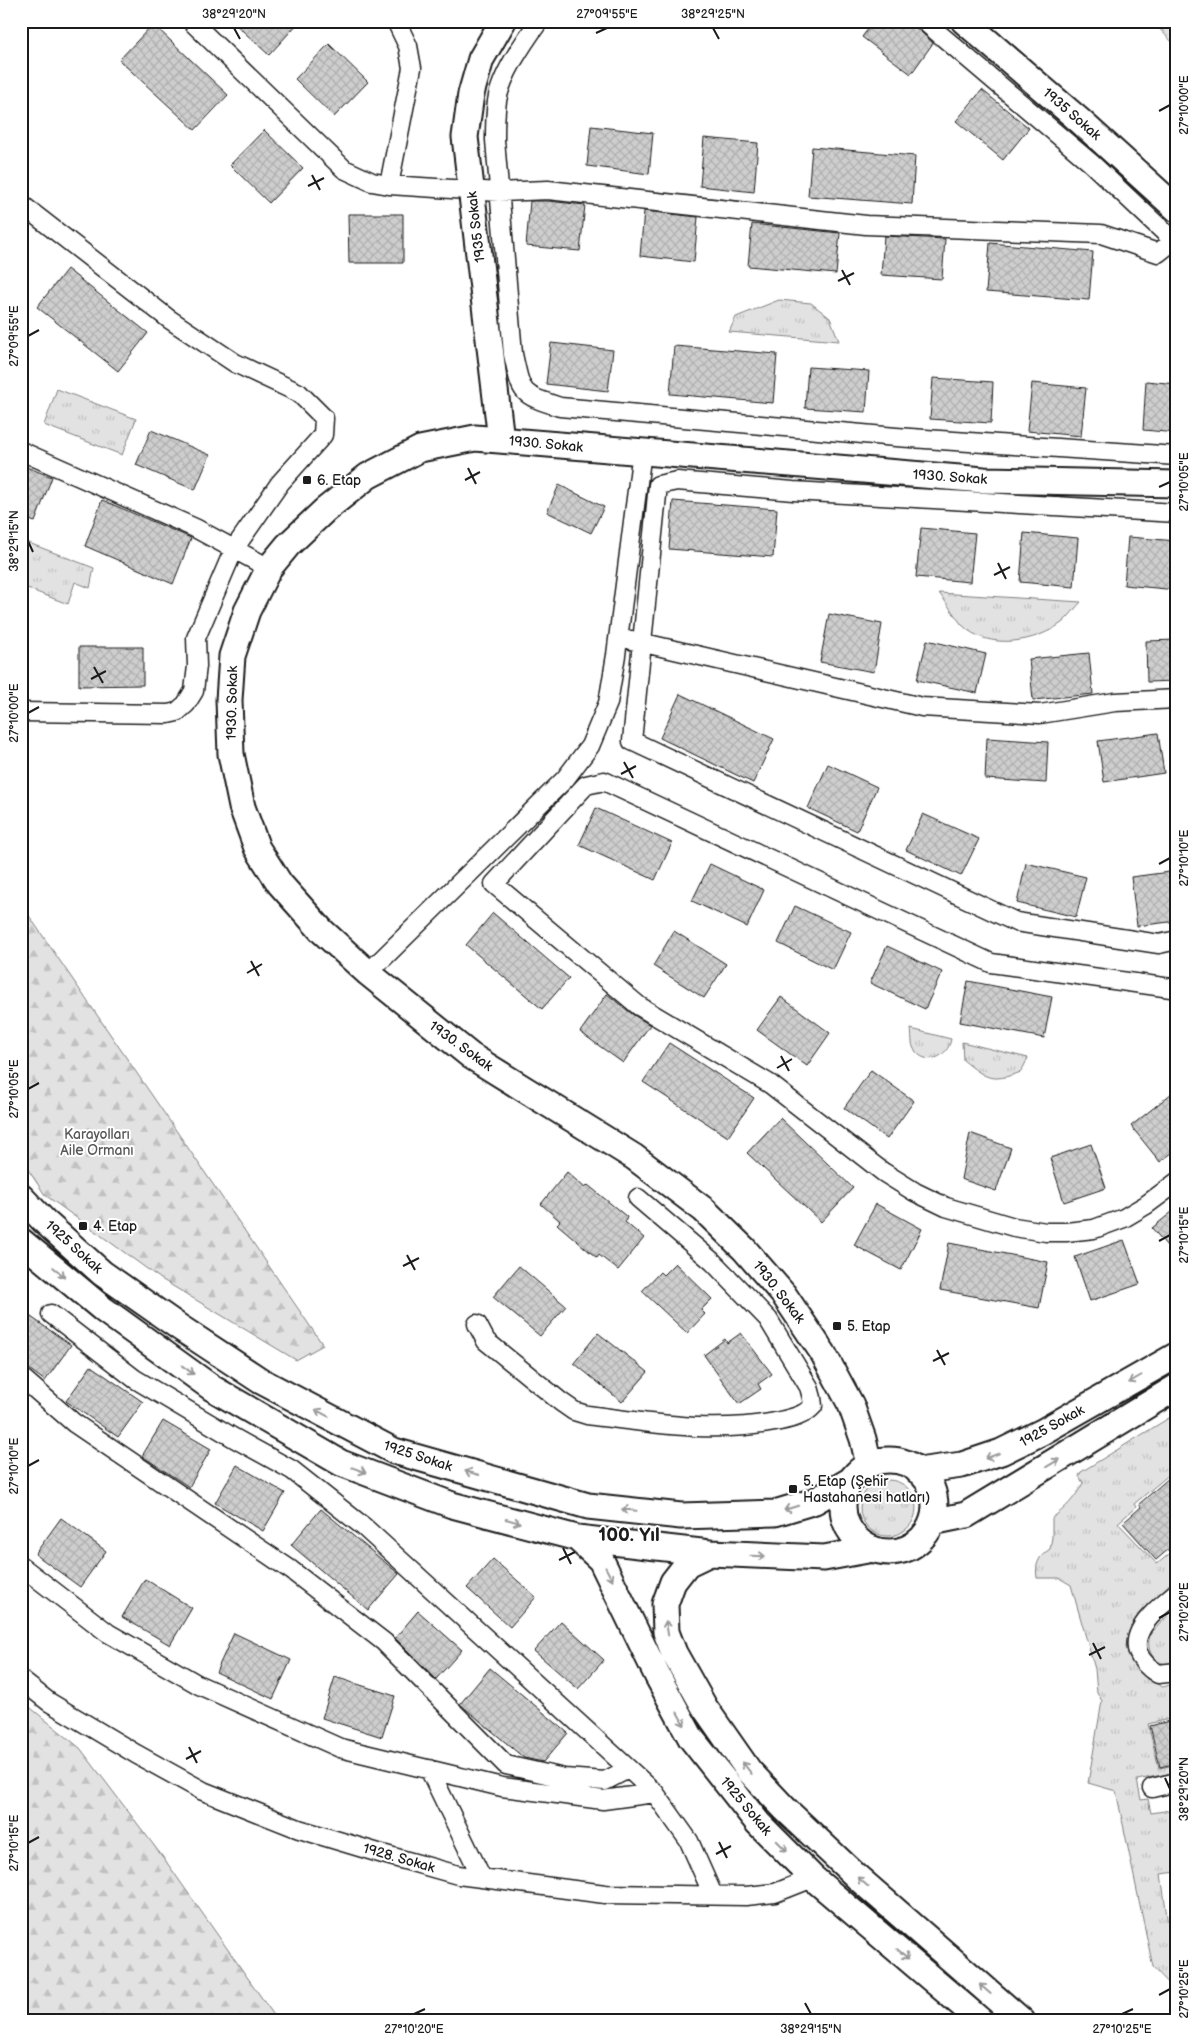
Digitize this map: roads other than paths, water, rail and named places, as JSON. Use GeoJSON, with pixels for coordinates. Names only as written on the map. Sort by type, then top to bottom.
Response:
{"type":"FeatureCollection","features":[{"type":"Feature","properties":{"kind":"main road","name":"1935 Sokak"},"geometry":{"type":"LineString","coordinates":[[501,440],[465,137],[471,94],[480,58],[503,21]]}},
{"type":"Feature","properties":{"kind":"main road","name":"1935 Sokak"},"geometry":{"type":"LineString","coordinates":[[964,21],[1080,121],[1177,210]]}},
{"type":"Feature","properties":{"kind":"main road","name":"1930. Sokak"},"geometry":{"type":"LineString","coordinates":[[860,1472],[863,1439],[851,1404],[822,1353],[784,1296],[736,1240],[704,1210],[634,1157],[471,1056],[368,973],[322,932],[280,884],[257,848],[242,807],[232,754],[229,700],[232,656],[247,611],[269,568],[288,545],[325,510],[368,476],[420,449],[475,438],[984,480],[1177,484]]}},
{"type":"Feature","properties":{"kind":"main road","name":"1925 Sokak"},"geometry":{"type":"LineString","coordinates":[[21,1197],[44,1221],[102,1273],[179,1327],[261,1380],[394,1451],[588,1506],[681,1516],[774,1513],[815,1501],[860,1472]]}},
{"type":"Feature","properties":{"kind":"main road","name":"1925 Sokak"},"geometry":{"type":"LineString","coordinates":[[21,1241],[104,1310],[212,1388],[341,1463],[452,1505],[577,1538],[710,1553],[824,1558],[873,1549]]}},
{"type":"Feature","properties":{"kind":"main road","name":"1925 Sokak"},"geometry":{"type":"LineString","coordinates":[[918,1471],[962,1465],[1001,1452],[1042,1432],[1177,1355]]}},
{"type":"Feature","properties":{"kind":"main road"},"geometry":{"type":"LineString","coordinates":[[932,1522],[966,1516],[1115,1423],[1177,1387]]}},
{"type":"Feature","properties":{"kind":"main road"},"geometry":{"type":"LineString","coordinates":[[895,1460],[907,1464],[918,1471],[928,1482],[933,1494],[932,1522],[925,1534],[914,1544],[901,1550],[887,1552],[873,1549],[861,1542],[851,1532],[845,1520],[843,1506],[845,1493],[860,1472],[882,1461],[895,1460]]}},
{"type":"Feature","properties":{"kind":"main road","name":"1925 Sokak"},"geometry":{"type":"LineString","coordinates":[[577,1538],[601,1560],[657,1675],[691,1738],[758,1823],[813,1878],[981,2021]]}},
{"type":"Feature","properties":{"kind":"main road","name":"1925 Sokak"},"geometry":{"type":"LineString","coordinates":[[710,1553],[688,1564],[673,1582],[664,1604],[666,1632],[674,1653],[704,1708],[749,1771],[785,1809],[857,1877],[1022,2021]]}},
{"type":"Feature","properties":{"kind":"street"},"geometry":{"type":"LineString","coordinates":[[192,21],[344,169],[372,182],[389,185],[499,192],[548,190],[866,225],[1101,234],[1158,253],[1176,241],[1091,163],[924,21]]}},
{"type":"Feature","properties":{"kind":"street"},"geometry":{"type":"LineString","coordinates":[[389,185],[412,68],[408,46],[396,21]]}},
{"type":"Feature","properties":{"kind":"street"},"geometry":{"type":"LineString","coordinates":[[539,21],[525,41],[497,99],[495,140],[513,354],[520,386],[528,396],[560,407],[896,437],[1177,456]]}},
{"type":"Feature","properties":{"kind":"street"},"geometry":{"type":"LineString","coordinates":[[21,204],[170,320],[235,362],[299,393],[324,418],[323,435],[280,483],[234,549],[196,638],[197,666],[194,692],[186,704],[177,712],[168,714],[21,712]]}},
{"type":"Feature","properties":{"kind":"street"},"geometry":{"type":"LineString","coordinates":[[21,451],[137,501],[269,568]]}},
{"type":"Feature","properties":{"kind":"street"},"geometry":{"type":"LineString","coordinates":[[368,973],[564,779],[590,746],[608,703],[642,451]]}},
{"type":"Feature","properties":{"kind":"street"},"geometry":{"type":"LineString","coordinates":[[1177,513],[793,491],[677,481],[658,485],[632,740],[1016,922],[1160,944],[1177,940]]}},
{"type":"Feature","properties":{"kind":"street"},"geometry":{"type":"LineString","coordinates":[[618,637],[922,707],[1040,714],[1115,702],[1177,699]]}},
{"type":"Feature","properties":{"kind":"street"},"geometry":{"type":"LineString","coordinates":[[494,884],[586,785],[604,781],[991,963],[1171,988],[1177,986]]}},
{"type":"Feature","properties":{"kind":"street"},"geometry":{"type":"LineString","coordinates":[[476,866],[494,884],[638,1006],[770,1084],[883,1172],[915,1192],[946,1207],[1014,1227],[1046,1232],[1094,1229],[1124,1218],[1146,1205],[1177,1182]]}},
{"type":"Feature","properties":{"kind":"street"},"geometry":{"type":"LineString","coordinates":[[477,1324],[486,1341],[561,1402],[574,1411],[587,1415],[704,1428],[762,1424],[785,1420],[808,1412],[812,1406],[809,1387],[768,1319],[713,1262],[638,1198]]}},
{"type":"Feature","properties":{"kind":"street"},"geometry":{"type":"LineString","coordinates":[[713,1262],[736,1240]]}},
{"type":"Feature","properties":{"kind":"street"},"geometry":{"type":"LineString","coordinates":[[51,1314],[134,1379],[292,1470],[357,1521],[655,1793],[689,1841],[713,1895]]}},
{"type":"Feature","properties":{"kind":"street"},"geometry":{"type":"LineString","coordinates":[[21,1378],[74,1423],[291,1570],[384,1642],[506,1766],[564,1778],[606,1781],[628,1769]]}},
{"type":"Feature","properties":{"kind":"street"},"geometry":{"type":"LineString","coordinates":[[21,1566],[108,1633],[200,1685],[340,1748],[502,1787],[604,1800],[655,1793]]}},
{"type":"Feature","properties":{"kind":"street"},"geometry":{"type":"LineString","coordinates":[[1177,1592],[1155,1610],[1144,1624],[1137,1638],[1136,1650],[1141,1660],[1158,1674],[1177,1672]]}},
{"type":"Feature","properties":{"kind":"street","name":"1928. Sokak"},"geometry":{"type":"LineString","coordinates":[[21,1680],[57,1706],[202,1791],[299,1829],[458,1875],[605,1894],[746,1896],[775,1894],[813,1878]]}},
{"type":"Feature","properties":{"kind":"street"},"geometry":{"type":"LineString","coordinates":[[429,1769],[482,1878]]}},
{"type":"Feature","properties":{"kind":"street"},"geometry":{"type":"LineString","coordinates":[[1152,1788],[1177,1782]]}},
{"type":"Feature","properties":{"kind":"place","name":"6. Etap"},"geometry":{"type":"Point","coordinates":[307,480]}},
{"type":"Feature","properties":{"kind":"place","name":"4. Etap"},"geometry":{"type":"Point","coordinates":[83,1226]}},
{"type":"Feature","properties":{"kind":"place","name":"5. Etap"},"geometry":{"type":"Point","coordinates":[837,1326]}},
{"type":"Feature","properties":{"kind":"place","name":"5. Etap (Şehir Hastahanesi hatları)"},"geometry":{"type":"Point","coordinates":[793,1489]}},
{"type":"Feature","properties":{"kind":"district","name":"100. Yıl"},"geometry":{"type":"Point","coordinates":[629,1535]}},
{"type":"Feature","properties":{"kind":"park label","name":"Karayolları Aile Ormanı"},"geometry":{"type":"Point","coordinates":[97,1142]}}]}
